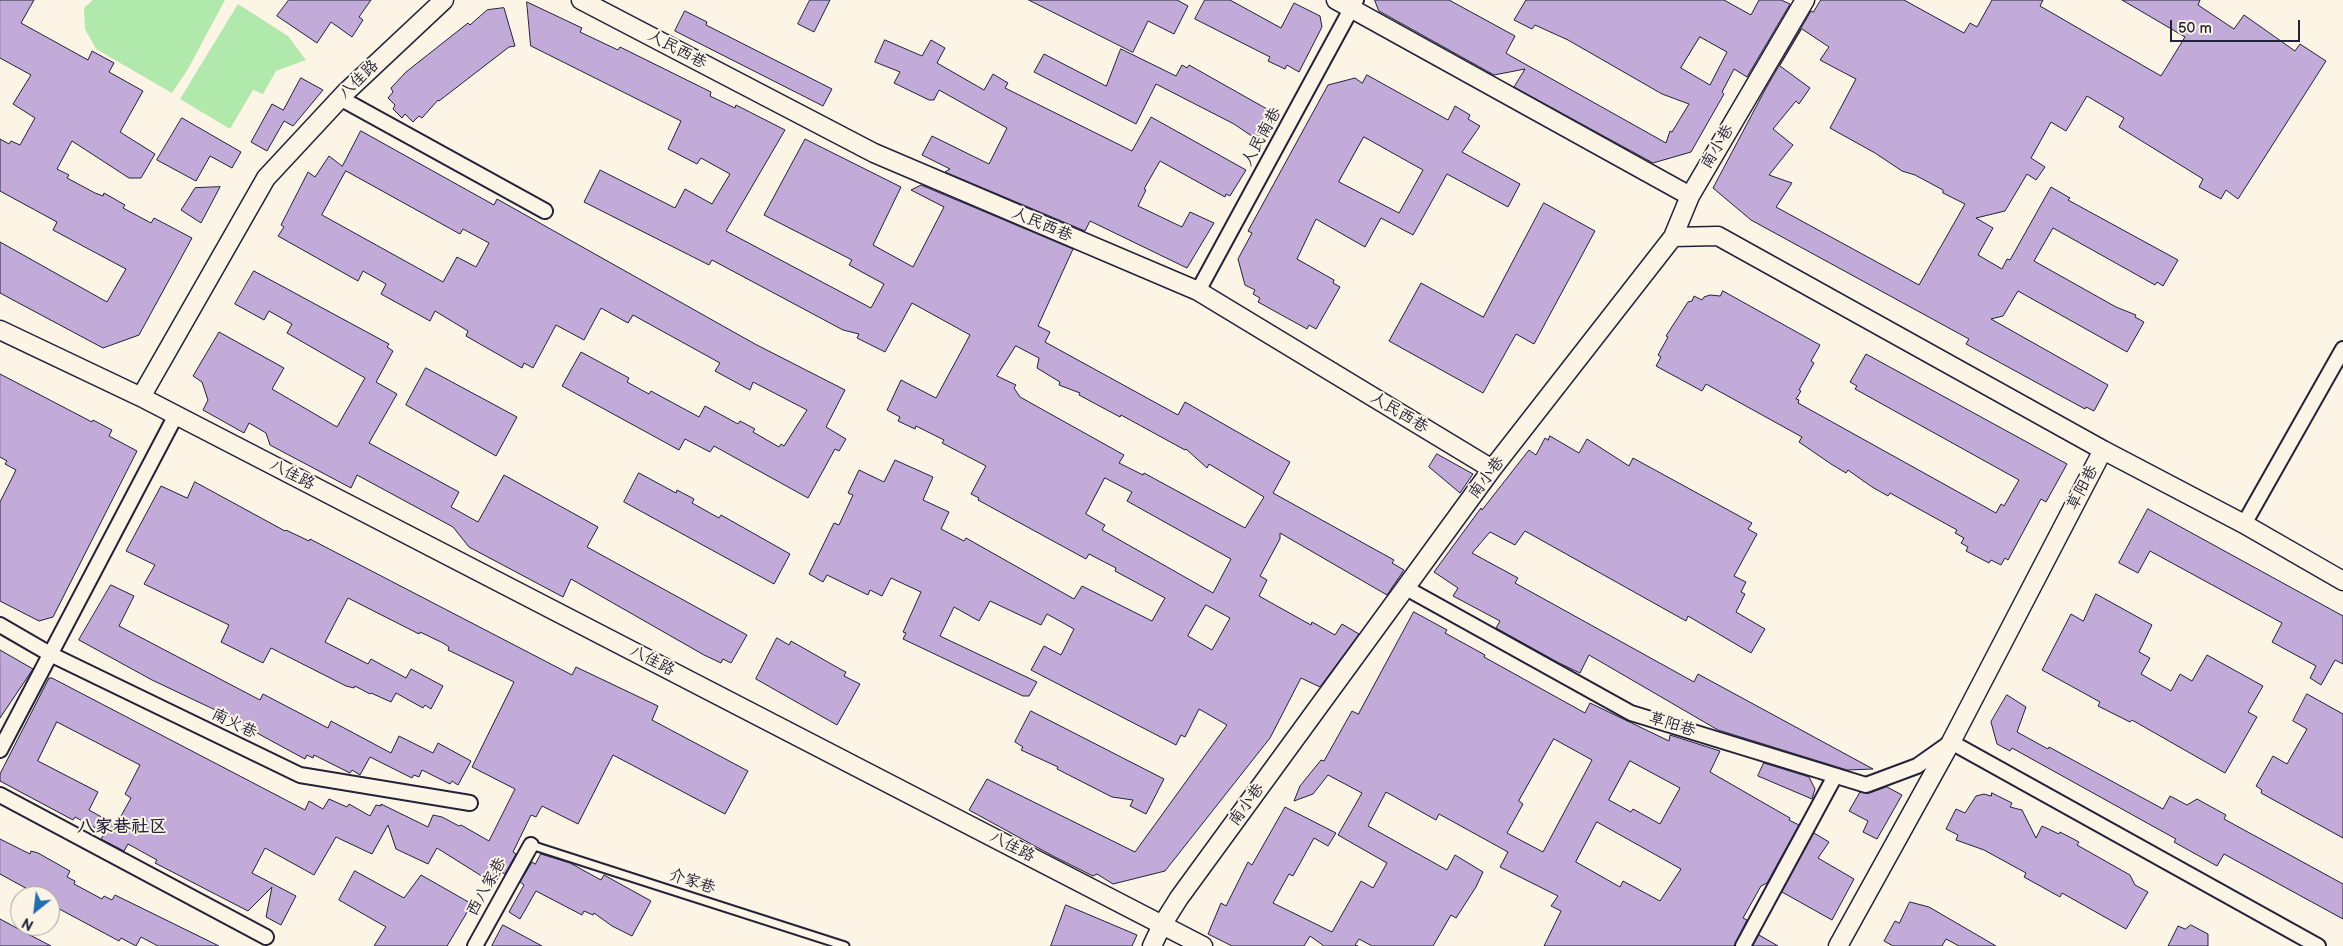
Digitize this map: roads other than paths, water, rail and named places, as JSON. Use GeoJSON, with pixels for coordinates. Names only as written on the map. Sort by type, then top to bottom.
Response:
{"type":"FeatureCollection","features":[{"type":"Feature","properties":{"kind":"street","name":"八佳路"},"geometry":{"type":"LineString","coordinates":[[141,397],[266,178],[340,98],[444,0]]}},
{"type":"Feature","properties":{"kind":"street","name":"人民西巷"},"geometry":{"type":"LineString","coordinates":[[581,0],[874,153],[1198,291],[1492,470]]}},
{"type":"Feature","properties":{"kind":"street"},"geometry":{"type":"LineString","coordinates":[[1336,0],[1354,4],[1690,196]]}},
{"type":"Feature","properties":{"kind":"street","name":"南小巷"},"geometry":{"type":"LineString","coordinates":[[1152,946],[1162,925],[1179,898],[1492,470],[1672,237],[1690,196],[1805,0]]}},
{"type":"Feature","properties":{"kind":"street","name":"人民南巷"},"geometry":{"type":"LineString","coordinates":[[1198,291],[1354,4]]}},
{"type":"Feature","properties":{"kind":"street"},"geometry":{"type":"LineString","coordinates":[[340,98],[545,211]]}},
{"type":"Feature","properties":{"kind":"street"},"geometry":{"type":"LineString","coordinates":[[1672,237],[1718,236],[2103,450]]}},
{"type":"Feature","properties":{"kind":"street","name":"八佳路"},"geometry":{"type":"LineString","coordinates":[[0,330],[141,397],[1203,946]]}},
{"type":"Feature","properties":{"kind":"street"},"geometry":{"type":"LineString","coordinates":[[2244,524],[2343,349]]}},
{"type":"Feature","properties":{"kind":"street"},"geometry":{"type":"LineString","coordinates":[[0,750],[176,415]]}},
{"type":"Feature","properties":{"kind":"street","name":"草阳巷"},"geometry":{"type":"LineString","coordinates":[[1838,946],[1951,742],[2103,450],[2244,524],[2343,581]]}},
{"type":"Feature","properties":{"kind":"street","name":"草阳巷"},"geometry":{"type":"LineString","coordinates":[[1406,588],[1631,713],[1866,785],[1917,766],[1951,742]]}},
{"type":"Feature","properties":{"kind":"street","name":"南火巷"},"geometry":{"type":"LineString","coordinates":[[0,625],[50,654],[300,775],[470,804]]}},
{"type":"Feature","properties":{"kind":"street"},"geometry":{"type":"LineString","coordinates":[[1951,742],[2318,946]]}},
{"type":"Feature","properties":{"kind":"street"},"geometry":{"type":"LineString","coordinates":[[1743,946],[1835,776]]}},
{"type":"Feature","properties":{"kind":"street"},"geometry":{"type":"LineString","coordinates":[[0,795],[266,937]]}},
{"type":"Feature","properties":{"kind":"street","name":"西八家巷"},"geometry":{"type":"LineString","coordinates":[[475,946],[531,845]]}},
{"type":"Feature","properties":{"kind":"lane","name":"介家巷"},"geometry":{"type":"LineString","coordinates":[[531,845],[845,946]]}},
{"type":"Feature","properties":{"kind":"district","name":"八家巷社区"},"geometry":{"type":"Point","coordinates":[122,827]}}]}
